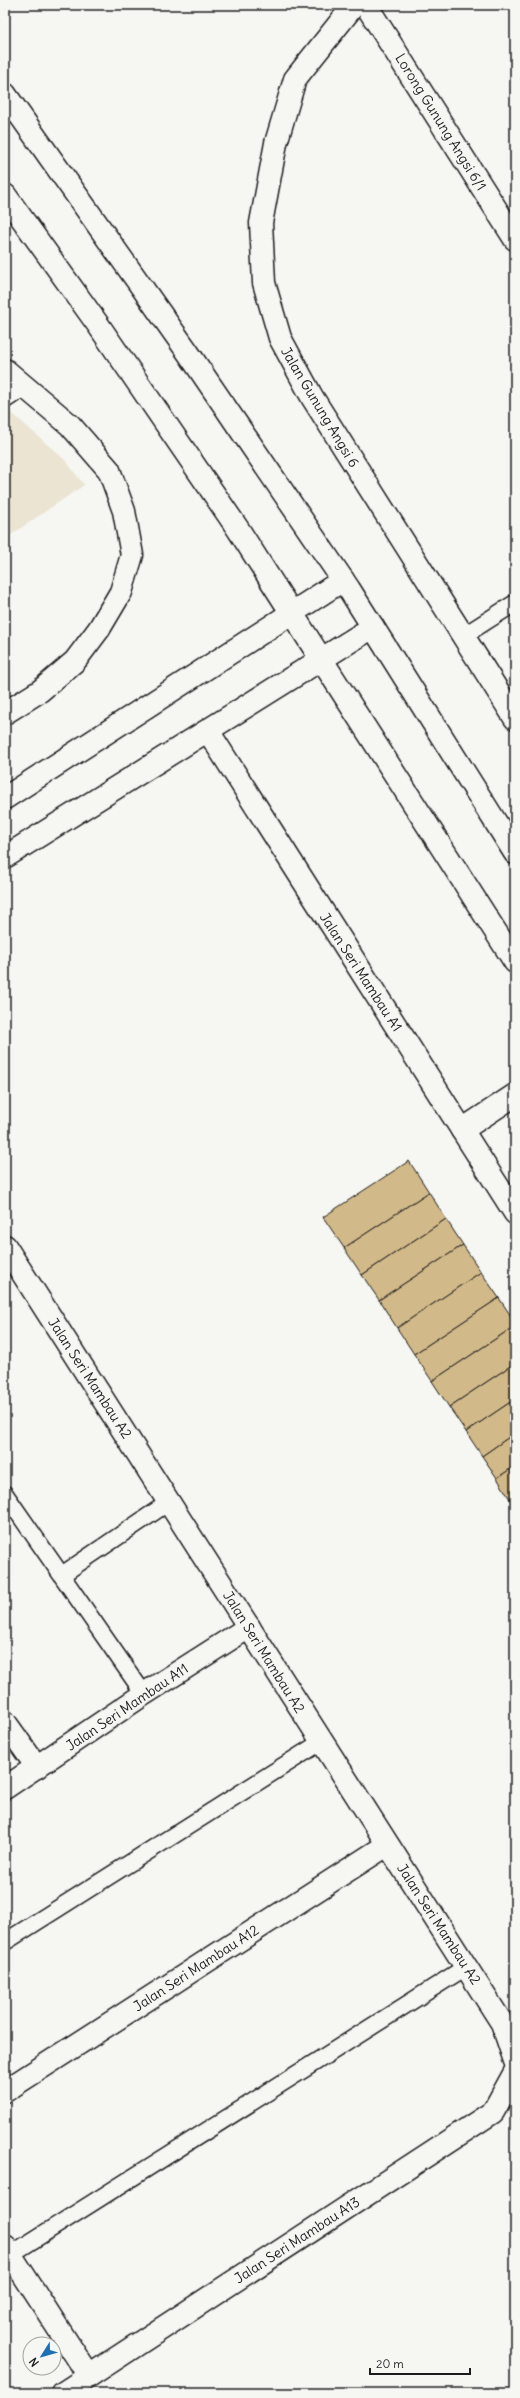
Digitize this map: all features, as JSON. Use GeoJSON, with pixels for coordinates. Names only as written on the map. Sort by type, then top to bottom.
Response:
{"type":"FeatureCollection","features":[{"type":"Feature","properties":{"kind":"street","name":"Jalan Gunung Angsi 6"},"geometry":{"type":"LineString","coordinates":[[354,5],[295,79],[276,143],[261,223],[264,283],[280,338],[312,398],[515,718]]}},
{"type":"Feature","properties":{"kind":"street","name":"Lorong Gunung Angsi 6/1"},"geometry":{"type":"LineString","coordinates":[[366,5],[515,239]]}},
{"type":"Feature","properties":{"kind":"street"},"geometry":{"type":"LineString","coordinates":[[5,94],[187,351],[343,580],[515,853]]}},
{"type":"Feature","properties":{"kind":"street"},"geometry":{"type":"LineString","coordinates":[[5,195],[99,326],[212,490],[515,962]]}},
{"type":"Feature","properties":{"kind":"street"},"geometry":{"type":"LineString","coordinates":[[5,370],[26,386],[70,425],[110,470],[124,511],[132,555],[121,592],[99,629],[75,661],[40,691],[5,713]]}},
{"type":"Feature","properties":{"kind":"street"},"geometry":{"type":"LineString","coordinates":[[5,798],[343,580]]}},
{"type":"Feature","properties":{"kind":"street"},"geometry":{"type":"LineString","coordinates":[[5,858],[373,627]]}},
{"type":"Feature","properties":{"kind":"street","name":"Jalan Seri Mambau A1"},"geometry":{"type":"LineString","coordinates":[[208,731],[515,1213]]}},
{"type":"Feature","properties":{"kind":"street"},"geometry":{"type":"LineString","coordinates":[[462,1130],[515,1095]]}},
{"type":"Feature","properties":{"kind":"street","name":"Jalan Seri Mambau A2"},"geometry":{"type":"LineString","coordinates":[[5,1246],[12,1273],[169,1502],[502,2023],[515,2061]]}},
{"type":"Feature","properties":{"kind":"street","name":"Jalan Seri Mambau A11"},"geometry":{"type":"LineString","coordinates":[[5,1788],[144,1694],[249,1627]]}},
{"type":"Feature","properties":{"kind":"street"},"geometry":{"type":"LineString","coordinates":[[5,1722],[37,1767]]}},
{"type":"Feature","properties":{"kind":"street","name":"Jalan Seri Mambau A12"},"geometry":{"type":"LineString","coordinates":[[5,2091],[387,1845]]}},
{"type":"Feature","properties":{"kind":"street","name":"Jalan Seri Mambau A13"},"geometry":{"type":"LineString","coordinates":[[63,2393],[493,2112],[515,2072]]}},
{"type":"Feature","properties":{"kind":"street"},"geometry":{"type":"LineString","coordinates":[[7,2253],[89,2376]]}},
{"type":"Feature","properties":{"kind":"lane"},"geometry":{"type":"LineString","coordinates":[[5,400],[26,386]]}},
{"type":"Feature","properties":{"kind":"lane"},"geometry":{"type":"LineString","coordinates":[[463,636],[515,602]]}},
{"type":"Feature","properties":{"kind":"lane"},"geometry":{"type":"LineString","coordinates":[[5,1494],[63,1574],[144,1694]]}},
{"type":"Feature","properties":{"kind":"lane"},"geometry":{"type":"LineString","coordinates":[[63,1574],[169,1502]]}},
{"type":"Feature","properties":{"kind":"lane"},"geometry":{"type":"LineString","coordinates":[[5,1942],[321,1742]]}},
{"type":"Feature","properties":{"kind":"lane"},"geometry":{"type":"LineString","coordinates":[[7,2253],[466,1967]]}},
{"type":"Feature","properties":{"kind":"shaded area"},"geometry":{"type":"Polygon","coordinates":[[[5,407],[65,460],[84,485],[5,539],[5,407]]]}},
{"type":"Feature","properties":{"kind":"building"},"geometry":{"type":"Polygon","coordinates":[[[409,1161],[429,1192],[344,1248],[323,1217],[409,1161]]]}},
{"type":"Feature","properties":{"kind":"building"},"geometry":{"type":"Polygon","coordinates":[[[429,1192],[446,1219],[362,1275],[344,1248],[429,1192]]]}},
{"type":"Feature","properties":{"kind":"building"},"geometry":{"type":"Polygon","coordinates":[[[446,1219],[463,1245],[379,1300],[362,1275],[446,1219]]]}},
{"type":"Feature","properties":{"kind":"building"},"geometry":{"type":"Polygon","coordinates":[[[463,1245],[481,1272],[397,1328],[379,1300],[463,1245]]]}},
{"type":"Feature","properties":{"kind":"building"},"geometry":{"type":"Polygon","coordinates":[[[481,1272],[499,1298],[414,1354],[397,1328],[481,1272]]]}},
{"type":"Feature","properties":{"kind":"building"},"geometry":{"type":"Polygon","coordinates":[[[499,1298],[515,1322],[515,1326],[432,1381],[414,1354],[499,1298]]]}},
{"type":"Feature","properties":{"kind":"building"},"geometry":{"type":"Polygon","coordinates":[[[515,1326],[515,1363],[449,1407],[432,1381],[515,1326]]]}},
{"type":"Feature","properties":{"kind":"building"},"geometry":{"type":"Polygon","coordinates":[[[515,1363],[515,1399],[466,1432],[449,1407],[515,1363]]]}},
{"type":"Feature","properties":{"kind":"building"},"geometry":{"type":"Polygon","coordinates":[[[515,1399],[515,1433],[482,1456],[466,1432],[515,1399]]]}},
{"type":"Feature","properties":{"kind":"building"},"geometry":{"type":"Polygon","coordinates":[[[515,1433],[515,1466],[497,1478],[482,1456],[515,1433]]]}},
{"type":"Feature","properties":{"kind":"building"},"geometry":{"type":"Polygon","coordinates":[[[515,1466],[515,1498],[511,1501],[497,1478],[515,1466]]]}}]}
